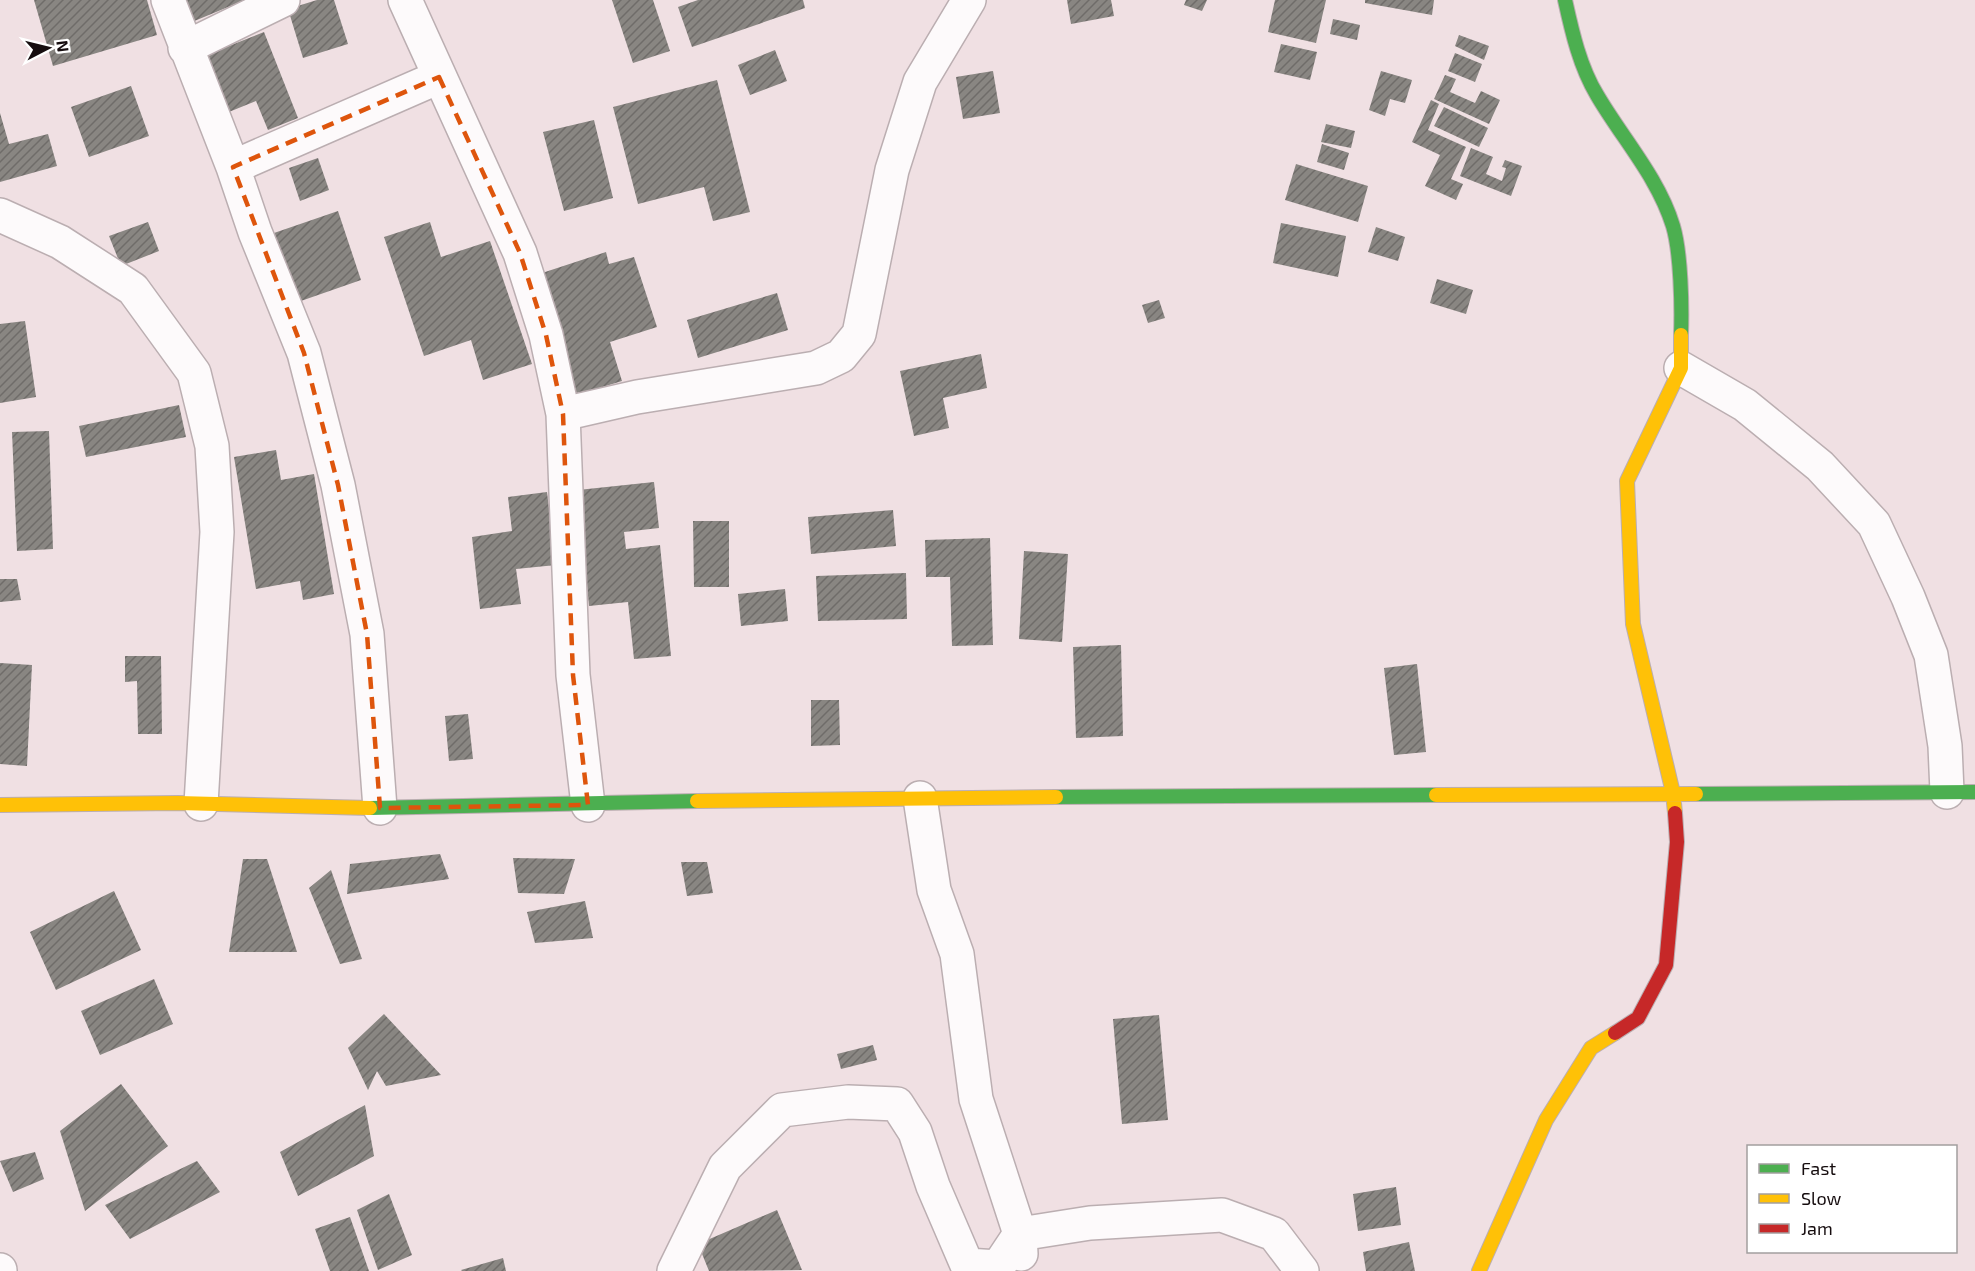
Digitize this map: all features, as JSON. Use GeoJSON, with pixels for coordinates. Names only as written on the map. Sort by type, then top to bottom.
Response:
{"type":"FeatureCollection","features":[{"type":"Feature","properties":{"kind":"street"},"geometry":{"type":"LineString","coordinates":[[168,0],[233,167],[255,232],[304,353],[338,485],[367,634],[380,808]]}},
{"type":"Feature","properties":{"kind":"street"},"geometry":{"type":"LineString","coordinates":[[405,0],[520,253],[546,335],[563,414],[573,675],[588,805]]}},
{"type":"Feature","properties":{"kind":"street"},"geometry":{"type":"LineString","coordinates":[[563,414],[637,397],[816,368],[842,356],[859,334],[892,170],[920,82],[969,0]]}},
{"type":"Feature","properties":{"kind":"street"},"geometry":{"type":"LineString","coordinates":[[1479,1271],[1546,1120],[1591,1048],[1638,1018],[1666,965],[1677,842],[1673,793],[1633,624],[1627,481],[1681,368],[1682,302],[1673,226],[1640,157],[1596,94],[1573,38],[1565,0]]}},
{"type":"Feature","properties":{"kind":"street"},"geometry":{"type":"LineString","coordinates":[[185,48],[271,2]]}},
{"type":"Feature","properties":{"kind":"street"},"geometry":{"type":"LineString","coordinates":[[233,167],[439,77]]}},
{"type":"Feature","properties":{"kind":"street"},"geometry":{"type":"LineString","coordinates":[[0,215],[60,242],[133,289],[194,373],[212,446],[218,532],[201,804]]}},
{"type":"Feature","properties":{"kind":"street"},"geometry":{"type":"LineString","coordinates":[[0,805],[201,804],[380,808],[920,798],[1961,792],[1945,746],[1931,655],[1908,597],[1874,524],[1820,466],[1745,405],[1681,368]]}},
{"type":"Feature","properties":{"kind":"street"},"geometry":{"type":"LineString","coordinates":[[920,798],[934,890],[957,954],[976,1099],[1020,1234],[1021,1271]]}},
{"type":"Feature","properties":{"kind":"street"},"geometry":{"type":"LineString","coordinates":[[674,1271],[725,1167],[782,1110],[848,1102],[897,1104],[915,1132],[933,1186],[967,1265],[998,1268],[1020,1234],[1090,1223],[1222,1215],[1274,1234],[1302,1271]]}},
{"type":"Feature","properties":{"kind":"highlighted area"},"geometry":{"type":"Polygon","coordinates":[[[439,77],[520,253],[546,335],[563,414],[573,675],[588,805],[380,808],[367,634],[338,485],[304,353],[233,167],[439,77]]]}},
{"type":"Feature","properties":{"kind":"building"},"geometry":{"type":"Polygon","coordinates":[[[34,0],[147,0],[157,35],[53,66],[34,0]]]}},
{"type":"Feature","properties":{"kind":"building"},"geometry":{"type":"Polygon","coordinates":[[[183,0],[245,0],[192,22],[183,0]]]}},
{"type":"Feature","properties":{"kind":"building"},"geometry":{"type":"Polygon","coordinates":[[[317,0],[334,0],[348,44],[303,58],[288,9],[317,0]]]}},
{"type":"Feature","properties":{"kind":"building"},"geometry":{"type":"Polygon","coordinates":[[[612,0],[653,0],[670,51],[633,63],[612,0]]]}},
{"type":"Feature","properties":{"kind":"building"},"geometry":{"type":"Polygon","coordinates":[[[698,0],[803,0],[805,8],[692,47],[678,7],[698,0]]]}},
{"type":"Feature","properties":{"kind":"building"},"geometry":{"type":"Polygon","coordinates":[[[1067,0],[1111,0],[1114,16],[1071,24],[1067,0]]]}},
{"type":"Feature","properties":{"kind":"building"},"geometry":{"type":"Polygon","coordinates":[[[1186,0],[1207,0],[1202,11],[1184,5],[1186,0]]]}},
{"type":"Feature","properties":{"kind":"building"},"geometry":{"type":"Polygon","coordinates":[[[1275,0],[1326,0],[1316,43],[1268,32],[1275,0]]]}},
{"type":"Feature","properties":{"kind":"building"},"geometry":{"type":"Polygon","coordinates":[[[1365,0],[1434,0],[1432,15],[1365,3],[1365,0]]]}},
{"type":"Feature","properties":{"kind":"building"},"geometry":{"type":"Polygon","coordinates":[[[1333,19],[1360,25],[1357,40],[1330,34],[1333,19]]]}},
{"type":"Feature","properties":{"kind":"building"},"geometry":{"type":"Polygon","coordinates":[[[264,32],[298,118],[268,130],[256,101],[219,116],[196,59],[264,32]]]}},
{"type":"Feature","properties":{"kind":"building"},"geometry":{"type":"Polygon","coordinates":[[[1459,35],[1489,46],[1484,60],[1455,46],[1459,35]]]}},
{"type":"Feature","properties":{"kind":"building"},"geometry":{"type":"Polygon","coordinates":[[[1281,44],[1317,52],[1310,80],[1274,72],[1281,44]]]}},
{"type":"Feature","properties":{"kind":"building"},"geometry":{"type":"Polygon","coordinates":[[[775,50],[787,81],[750,95],[738,65],[775,50]]]}},
{"type":"Feature","properties":{"kind":"building"},"geometry":{"type":"Polygon","coordinates":[[[1455,53],[1482,64],[1475,82],[1448,71],[1455,53]]]}},
{"type":"Feature","properties":{"kind":"building"},"geometry":{"type":"Polygon","coordinates":[[[993,71],[1000,113],[963,119],[956,77],[993,71]]]}},
{"type":"Feature","properties":{"kind":"building"},"geometry":{"type":"Polygon","coordinates":[[[1381,71],[1412,80],[1405,103],[1390,99],[1385,116],[1369,110],[1381,71]]]}},
{"type":"Feature","properties":{"kind":"building"},"geometry":{"type":"Polygon","coordinates":[[[1445,75],[1456,79],[1450,92],[1475,103],[1481,91],[1500,100],[1489,124],[1434,99],[1445,75]]]}},
{"type":"Feature","properties":{"kind":"building"},"geometry":{"type":"Polygon","coordinates":[[[717,80],[750,212],[713,221],[704,187],[638,204],[613,107],[717,80]]]}},
{"type":"Feature","properties":{"kind":"building"},"geometry":{"type":"Polygon","coordinates":[[[131,86],[149,136],[89,157],[71,107],[131,86]]]}},
{"type":"Feature","properties":{"kind":"building"},"geometry":{"type":"Polygon","coordinates":[[[1431,100],[1439,104],[1428,130],[1466,147],[1451,179],[1463,184],[1456,200],[1425,186],[1440,155],[1412,142],[1431,100]]]}},
{"type":"Feature","properties":{"kind":"building"},"geometry":{"type":"Polygon","coordinates":[[[1444,107],[1488,128],[1479,147],[1434,126],[1444,107]]]}},
{"type":"Feature","properties":{"kind":"building"},"geometry":{"type":"Polygon","coordinates":[[[0,113],[9,144],[48,134],[57,166],[0,182],[0,113]]]}},
{"type":"Feature","properties":{"kind":"building"},"geometry":{"type":"Polygon","coordinates":[[[594,120],[613,198],[564,211],[543,132],[594,120]]]}},
{"type":"Feature","properties":{"kind":"building"},"geometry":{"type":"Polygon","coordinates":[[[1326,124],[1355,131],[1351,148],[1321,142],[1326,124]]]}},
{"type":"Feature","properties":{"kind":"building"},"geometry":{"type":"Polygon","coordinates":[[[1322,144],[1349,153],[1344,170],[1317,162],[1322,144]]]}},
{"type":"Feature","properties":{"kind":"building"},"geometry":{"type":"Polygon","coordinates":[[[1471,148],[1493,157],[1486,174],[1502,181],[1506,168],[1502,167],[1505,160],[1522,166],[1511,196],[1460,176],[1471,148]]]}},
{"type":"Feature","properties":{"kind":"building"},"geometry":{"type":"Polygon","coordinates":[[[318,158],[329,190],[300,201],[289,168],[318,158]]]}},
{"type":"Feature","properties":{"kind":"building"},"geometry":{"type":"Polygon","coordinates":[[[1296,164],[1368,186],[1358,222],[1285,200],[1296,164]]]}},
{"type":"Feature","properties":{"kind":"building"},"geometry":{"type":"Polygon","coordinates":[[[338,211],[361,280],[298,302],[274,233],[338,211]]]}},
{"type":"Feature","properties":{"kind":"building"},"geometry":{"type":"Polygon","coordinates":[[[148,222],[159,251],[121,266],[109,236],[148,222]]]}},
{"type":"Feature","properties":{"kind":"building"},"geometry":{"type":"Polygon","coordinates":[[[430,222],[441,257],[490,241],[532,364],[483,380],[471,340],[424,356],[384,237],[430,222]]]}},
{"type":"Feature","properties":{"kind":"building"},"geometry":{"type":"Polygon","coordinates":[[[1281,223],[1346,236],[1338,277],[1273,263],[1281,223]]]}},
{"type":"Feature","properties":{"kind":"building"},"geometry":{"type":"Polygon","coordinates":[[[1376,227],[1405,237],[1398,261],[1368,252],[1376,227]]]}},
{"type":"Feature","properties":{"kind":"building"},"geometry":{"type":"Polygon","coordinates":[[[606,252],[609,264],[634,257],[657,327],[610,342],[622,381],[577,395],[539,274],[606,252]]]}},
{"type":"Feature","properties":{"kind":"building"},"geometry":{"type":"Polygon","coordinates":[[[1437,279],[1473,290],[1466,314],[1430,303],[1437,279]]]}},
{"type":"Feature","properties":{"kind":"building"},"geometry":{"type":"Polygon","coordinates":[[[777,293],[788,330],[698,358],[687,320],[777,293]]]}},
{"type":"Feature","properties":{"kind":"building"},"geometry":{"type":"Polygon","coordinates":[[[1159,300],[1165,318],[1148,323],[1142,305],[1159,300]]]}},
{"type":"Feature","properties":{"kind":"building"},"geometry":{"type":"Polygon","coordinates":[[[25,321],[36,397],[0,403],[0,324],[25,321]]]}},
{"type":"Feature","properties":{"kind":"building"},"geometry":{"type":"Polygon","coordinates":[[[981,354],[987,388],[943,398],[949,428],[914,436],[900,371],[981,354]]]}},
{"type":"Feature","properties":{"kind":"building"},"geometry":{"type":"Polygon","coordinates":[[[179,405],[186,437],[86,457],[79,426],[179,405]]]}},
{"type":"Feature","properties":{"kind":"building"},"geometry":{"type":"Polygon","coordinates":[[[49,431],[53,549],[17,551],[12,432],[49,431]]]}},
{"type":"Feature","properties":{"kind":"building"},"geometry":{"type":"Polygon","coordinates":[[[276,450],[281,480],[314,474],[334,594],[303,600],[300,581],[256,589],[234,457],[276,450]]]}},
{"type":"Feature","properties":{"kind":"building"},"geometry":{"type":"Polygon","coordinates":[[[654,482],[659,528],[624,532],[626,549],[660,545],[671,656],[634,659],[628,602],[589,606],[578,490],[654,482]]]}},
{"type":"Feature","properties":{"kind":"building"},"geometry":{"type":"Polygon","coordinates":[[[547,492],[556,565],[516,569],[521,604],[480,609],[472,537],[512,531],[508,497],[547,492]]]}},
{"type":"Feature","properties":{"kind":"building"},"geometry":{"type":"Polygon","coordinates":[[[893,510],[896,546],[811,554],[808,517],[893,510]]]}},
{"type":"Feature","properties":{"kind":"building"},"geometry":{"type":"Polygon","coordinates":[[[693,521],[729,521],[729,587],[694,587],[693,521]]]}},
{"type":"Feature","properties":{"kind":"building"},"geometry":{"type":"Polygon","coordinates":[[[990,538],[993,645],[952,646],[950,577],[926,577],[925,540],[990,538]]]}},
{"type":"Feature","properties":{"kind":"building"},"geometry":{"type":"Polygon","coordinates":[[[1024,551],[1068,554],[1062,642],[1019,639],[1024,551]]]}},
{"type":"Feature","properties":{"kind":"building"},"geometry":{"type":"Polygon","coordinates":[[[906,573],[907,619],[818,621],[816,576],[906,573]]]}},
{"type":"Feature","properties":{"kind":"building"},"geometry":{"type":"Polygon","coordinates":[[[0,579],[17,579],[21,600],[0,602],[0,579]]]}},
{"type":"Feature","properties":{"kind":"building"},"geometry":{"type":"Polygon","coordinates":[[[785,589],[788,621],[741,626],[738,594],[785,589]]]}},
{"type":"Feature","properties":{"kind":"building"},"geometry":{"type":"Polygon","coordinates":[[[1121,645],[1123,736],[1076,738],[1073,647],[1121,645]]]}},
{"type":"Feature","properties":{"kind":"building"},"geometry":{"type":"Polygon","coordinates":[[[125,656],[161,656],[162,734],[138,734],[137,681],[125,682],[125,656]]]}},
{"type":"Feature","properties":{"kind":"building"},"geometry":{"type":"Polygon","coordinates":[[[0,663],[32,665],[27,766],[0,764],[0,663]]]}},
{"type":"Feature","properties":{"kind":"building"},"geometry":{"type":"Polygon","coordinates":[[[1417,664],[1426,752],[1394,755],[1384,668],[1417,664]]]}},
{"type":"Feature","properties":{"kind":"building"},"geometry":{"type":"Polygon","coordinates":[[[811,700],[839,700],[840,745],[811,746],[811,700]]]}},
{"type":"Feature","properties":{"kind":"building"},"geometry":{"type":"Polygon","coordinates":[[[468,714],[473,759],[449,761],[445,716],[468,714]]]}},
{"type":"Feature","properties":{"kind":"building"},"geometry":{"type":"Polygon","coordinates":[[[440,854],[449,879],[347,894],[350,864],[440,854]]]}},
{"type":"Feature","properties":{"kind":"building"},"geometry":{"type":"Polygon","coordinates":[[[513,858],[575,859],[564,894],[518,893],[513,858]]]}},
{"type":"Feature","properties":{"kind":"building"},"geometry":{"type":"Polygon","coordinates":[[[243,859],[267,859],[297,952],[229,952],[243,859]]]}},
{"type":"Feature","properties":{"kind":"building"},"geometry":{"type":"Polygon","coordinates":[[[681,862],[707,862],[713,893],[687,896],[681,862]]]}},
{"type":"Feature","properties":{"kind":"building"},"geometry":{"type":"Polygon","coordinates":[[[331,870],[362,959],[340,964],[309,888],[331,870]]]}},
{"type":"Feature","properties":{"kind":"building"},"geometry":{"type":"Polygon","coordinates":[[[114,891],[141,950],[56,990],[30,932],[114,891]]]}},
{"type":"Feature","properties":{"kind":"building"},"geometry":{"type":"Polygon","coordinates":[[[585,901],[593,938],[535,943],[527,912],[585,901]]]}},
{"type":"Feature","properties":{"kind":"building"},"geometry":{"type":"Polygon","coordinates":[[[154,979],[173,1024],[100,1055],[81,1011],[154,979]]]}},
{"type":"Feature","properties":{"kind":"building"},"geometry":{"type":"Polygon","coordinates":[[[384,1014],[441,1075],[386,1086],[377,1071],[368,1090],[348,1048],[384,1014]]]}},
{"type":"Feature","properties":{"kind":"building"},"geometry":{"type":"Polygon","coordinates":[[[1159,1015],[1168,1120],[1122,1124],[1113,1019],[1159,1015]]]}},
{"type":"Feature","properties":{"kind":"building"},"geometry":{"type":"Polygon","coordinates":[[[873,1045],[877,1060],[841,1069],[837,1054],[873,1045]]]}},
{"type":"Feature","properties":{"kind":"building"},"geometry":{"type":"Polygon","coordinates":[[[121,1084],[168,1146],[85,1211],[60,1131],[121,1084]]]}},
{"type":"Feature","properties":{"kind":"building"},"geometry":{"type":"Polygon","coordinates":[[[365,1105],[374,1156],[298,1196],[280,1152],[365,1105]]]}},
{"type":"Feature","properties":{"kind":"building"},"geometry":{"type":"Polygon","coordinates":[[[35,1152],[44,1179],[13,1192],[0,1161],[35,1152]]]}},
{"type":"Feature","properties":{"kind":"building"},"geometry":{"type":"Polygon","coordinates":[[[197,1161],[220,1192],[130,1239],[105,1205],[197,1161]]]}},
{"type":"Feature","properties":{"kind":"building"},"geometry":{"type":"Polygon","coordinates":[[[1396,1187],[1401,1225],[1358,1231],[1353,1194],[1396,1187]]]}},
{"type":"Feature","properties":{"kind":"building"},"geometry":{"type":"Polygon","coordinates":[[[389,1194],[412,1255],[378,1270],[357,1210],[389,1194]]]}},
{"type":"Feature","properties":{"kind":"building"},"geometry":{"type":"Polygon","coordinates":[[[777,1210],[802,1270],[709,1271],[698,1244],[777,1210]]]}},
{"type":"Feature","properties":{"kind":"building"},"geometry":{"type":"Polygon","coordinates":[[[350,1217],[369,1271],[330,1271],[315,1229],[350,1217]]]}},
{"type":"Feature","properties":{"kind":"building"},"geometry":{"type":"Polygon","coordinates":[[[1409,1242],[1415,1271],[1366,1271],[1363,1252],[1409,1242]]]}},
{"type":"Feature","properties":{"kind":"building"},"geometry":{"type":"Polygon","coordinates":[[[503,1258],[506,1271],[461,1270],[503,1258]]]}},
{"type":"Feature","properties":{"kind":"traffic: fast"},"geometry":{"type":"LineString","coordinates":[[1565,0],[1577,49],[1591,84],[1649,174],[1673,226],[1679,265],[1681,335]]}},
{"type":"Feature","properties":{"kind":"traffic: fast"},"geometry":{"type":"LineString","coordinates":[[1696,794],[1975,792]]}},
{"type":"Feature","properties":{"kind":"traffic: fast"},"geometry":{"type":"LineString","coordinates":[[1056,797],[1436,795]]}},
{"type":"Feature","properties":{"kind":"traffic: fast"},"geometry":{"type":"LineString","coordinates":[[370,808],[697,801]]}},
{"type":"Feature","properties":{"kind":"traffic: slow"},"geometry":{"type":"LineString","coordinates":[[1675,813],[1673,793],[1633,624],[1627,481],[1681,368],[1681,335]]}},
{"type":"Feature","properties":{"kind":"traffic: slow"},"geometry":{"type":"LineString","coordinates":[[1436,795],[1696,794]]}},
{"type":"Feature","properties":{"kind":"traffic: slow"},"geometry":{"type":"LineString","coordinates":[[697,801],[1056,797]]}},
{"type":"Feature","properties":{"kind":"traffic: slow"},"geometry":{"type":"LineString","coordinates":[[0,805],[178,803],[370,808]]}},
{"type":"Feature","properties":{"kind":"traffic: slow"},"geometry":{"type":"LineString","coordinates":[[1479,1271],[1546,1120],[1591,1048],[1615,1033]]}},
{"type":"Feature","properties":{"kind":"traffic: jam"},"geometry":{"type":"LineString","coordinates":[[1615,1033],[1638,1018],[1666,965],[1677,842],[1675,813]]}}]}
